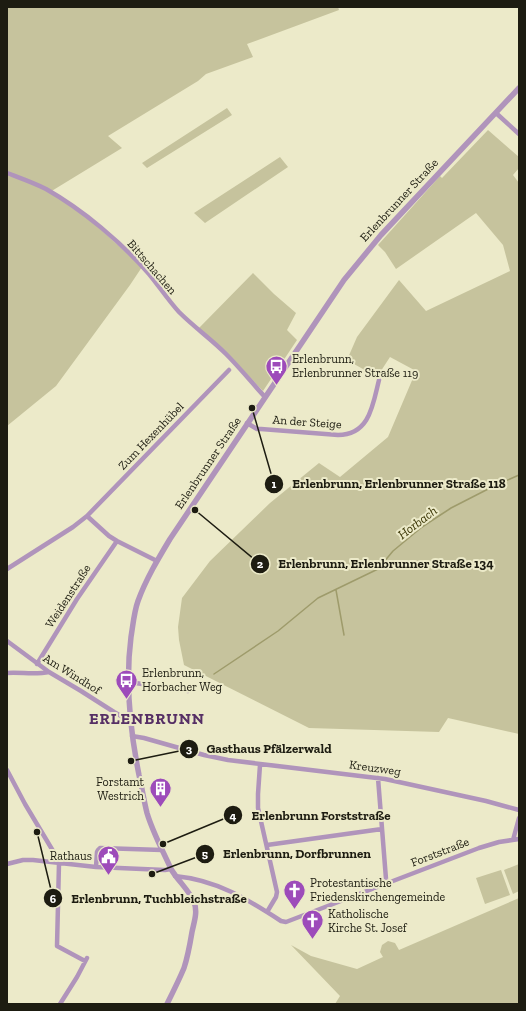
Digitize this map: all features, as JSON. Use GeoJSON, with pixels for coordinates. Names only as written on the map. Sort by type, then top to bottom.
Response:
{"type":"FeatureCollection","features":[{"type":"Feature","properties":{"kind":"street","name":"Erlenbrunner Straße"},"geometry":{"type":"LineString","coordinates":[[167,1004],[184,967],[189,949],[195,915],[195,906],[192,898],[171,869],[147,813],[132,736],[129,682],[130,647],[133,623],[138,602],[149,576],[170,539],[327,304],[352,270],[381,235],[519,88]]}},
{"type":"Feature","properties":{"kind":"street"},"geometry":{"type":"LineString","coordinates":[[496,113],[519,134]]}},
{"type":"Feature","properties":{"kind":"street","name":"Bittschachen"},"geometry":{"type":"LineString","coordinates":[[7,173],[46,189],[87,217],[107,233],[131,255],[179,312],[226,354],[265,397]]}},
{"type":"Feature","properties":{"kind":"street","name":"Zum Hexenhübel"},"geometry":{"type":"LineString","coordinates":[[7,569],[73,527],[87,516],[229,370]]}},
{"type":"Feature","properties":{"kind":"street","name":"An der Steige"},"geometry":{"type":"LineString","coordinates":[[247,423],[257,429],[338,435],[349,434],[358,430],[366,421],[371,410],[379,380]]}},
{"type":"Feature","properties":{"kind":"street"},"geometry":{"type":"LineString","coordinates":[[87,516],[109,536],[157,561]]}},
{"type":"Feature","properties":{"kind":"street","name":"Weidenstraße"},"geometry":{"type":"LineString","coordinates":[[37,664],[77,599],[117,541]]}},
{"type":"Feature","properties":{"kind":"street","name":"Am Windhof"},"geometry":{"type":"LineString","coordinates":[[7,641],[49,672],[121,716],[130,717]]}},
{"type":"Feature","properties":{"kind":"street"},"geometry":{"type":"LineString","coordinates":[[7,673],[49,672]]}},
{"type":"Feature","properties":{"kind":"street"},"geometry":{"type":"LineString","coordinates":[[129,682],[188,691]]}},
{"type":"Feature","properties":{"kind":"street","name":"Kreuzweg"},"geometry":{"type":"LineString","coordinates":[[132,736],[221,759],[260,765],[378,778],[464,796],[519,810]]}},
{"type":"Feature","properties":{"kind":"street"},"geometry":{"type":"LineString","coordinates":[[260,765],[258,801],[260,816],[278,892],[267,912]]}},
{"type":"Feature","properties":{"kind":"street"},"geometry":{"type":"LineString","coordinates":[[7,770],[59,863],[57,946],[86,959],[77,977],[60,1004]]}},
{"type":"Feature","properties":{"kind":"street"},"geometry":{"type":"LineString","coordinates":[[378,778],[387,883]]}},
{"type":"Feature","properties":{"kind":"street"},"geometry":{"type":"LineString","coordinates":[[513,840],[519,818]]}},
{"type":"Feature","properties":{"kind":"street"},"geometry":{"type":"LineString","coordinates":[[267,845],[382,829]]}},
{"type":"Feature","properties":{"kind":"street","name":"Forststraße"},"geometry":{"type":"LineString","coordinates":[[175,876],[200,881],[228,890],[241,896],[281,921],[286,922],[479,848],[499,842],[519,839]]}},
{"type":"Feature","properties":{"kind":"street"},"geometry":{"type":"LineString","coordinates":[[96,867],[97,852],[100,848],[162,850]]}},
{"type":"Feature","properties":{"kind":"street"},"geometry":{"type":"LineString","coordinates":[[7,864],[23,860],[96,867],[171,869]]}},
{"type":"Feature","properties":{"kind":"shaded area"},"geometry":{"type":"Polygon","coordinates":[[[7,7],[338,7],[339,10],[247,44],[253,57],[206,74],[198,81],[108,136],[122,148],[50,192],[87,217],[142,267],[56,386],[7,426],[7,7]]]}},
{"type":"Feature","properties":{"kind":"shaded area"},"geometry":{"type":"Polygon","coordinates":[[[227,108],[232,115],[147,168],[142,163],[227,108]]]}},
{"type":"Feature","properties":{"kind":"shaded area"},"geometry":{"type":"Polygon","coordinates":[[[488,130],[519,157],[519,168],[513,175],[519,183],[519,734],[448,718],[439,732],[309,728],[184,665],[178,627],[182,598],[210,561],[270,503],[319,463],[340,477],[388,437],[416,371],[390,357],[377,377],[347,360],[357,337],[399,280],[426,311],[510,271],[503,245],[476,213],[396,269],[385,252],[378,245],[440,176],[442,178],[488,130]]]}},
{"type":"Feature","properties":{"kind":"shaded area"},"geometry":{"type":"Polygon","coordinates":[[[280,157],[288,167],[205,223],[194,213],[280,157]]]}},
{"type":"Feature","properties":{"kind":"shaded area"},"geometry":{"type":"Polygon","coordinates":[[[253,273],[296,313],[287,330],[297,340],[263,391],[226,352],[199,328],[253,273]]]}},
{"type":"Feature","properties":{"kind":"shaded area"},"geometry":{"type":"Polygon","coordinates":[[[519,864],[519,891],[513,894],[504,870],[519,864]]]}},
{"type":"Feature","properties":{"kind":"shaded area"},"geometry":{"type":"Polygon","coordinates":[[[501,870],[510,895],[485,904],[476,878],[501,870]]]}},
{"type":"Feature","properties":{"kind":"shaded area"},"geometry":{"type":"Polygon","coordinates":[[[519,898],[519,1004],[335,1004],[340,996],[291,945],[311,956],[357,969],[383,957],[380,952],[382,945],[388,941],[395,943],[399,950],[519,898]]]}},
{"type":"Feature","properties":{"kind":"waterway","name":"Horbach"},"geometry":{"type":"LineString","coordinates":[[214,674],[278,631],[318,598],[378,569],[393,551],[422,527],[451,508],[519,475]]}},
{"type":"Feature","properties":{"kind":"waterway"},"geometry":{"type":"LineString","coordinates":[[336,590],[344,635]]}},
{"type":"Feature","properties":{"kind":"place","name":"Erlenbrunn, Erlenbrunner Straße 119"},"geometry":{"type":"Point","coordinates":[276,386]}},
{"type":"Feature","properties":{"kind":"place","name":"Erlenbrunn, Erlenbrunner Straße 118"},"geometry":{"type":"Point","coordinates":[252,408]}},
{"type":"Feature","properties":{"kind":"place","name":"Erlenbrunn, Erlenbrunner Straße 134"},"geometry":{"type":"Point","coordinates":[195,510]}},
{"type":"Feature","properties":{"kind":"place","name":"Erlenbrunn, Horbacher Weg"},"geometry":{"type":"Point","coordinates":[126,700]}},
{"type":"Feature","properties":{"kind":"place","name":"Gasthaus Pfälzerwald"},"geometry":{"type":"Point","coordinates":[131,761]}},
{"type":"Feature","properties":{"kind":"place","name":"Forstamt Westrich"},"geometry":{"type":"Point","coordinates":[160,808]}},
{"type":"Feature","properties":{"kind":"place","name":"Erlenbrunn, Tuchbleichstraße"},"geometry":{"type":"Point","coordinates":[37,832]}},
{"type":"Feature","properties":{"kind":"place","name":"Erlenbrunn Forststraße"},"geometry":{"type":"Point","coordinates":[163,844]}},
{"type":"Feature","properties":{"kind":"place","name":"Erlenbrunn, Dorfbrunnen"},"geometry":{"type":"Point","coordinates":[152,874]}},
{"type":"Feature","properties":{"kind":"place","name":"Rathaus"},"geometry":{"type":"Point","coordinates":[108,876]}},
{"type":"Feature","properties":{"kind":"place","name":"Protestantische Friedenskirchengemeinde"},"geometry":{"type":"Point","coordinates":[295,910]}},
{"type":"Feature","properties":{"kind":"place","name":"Katholische Kirche St. Josef"},"geometry":{"type":"Point","coordinates":[313,940]}},
{"type":"Feature","properties":{"kind":"district","name":"ERLENBRUNN"},"geometry":{"type":"Point","coordinates":[147,718]}}]}
